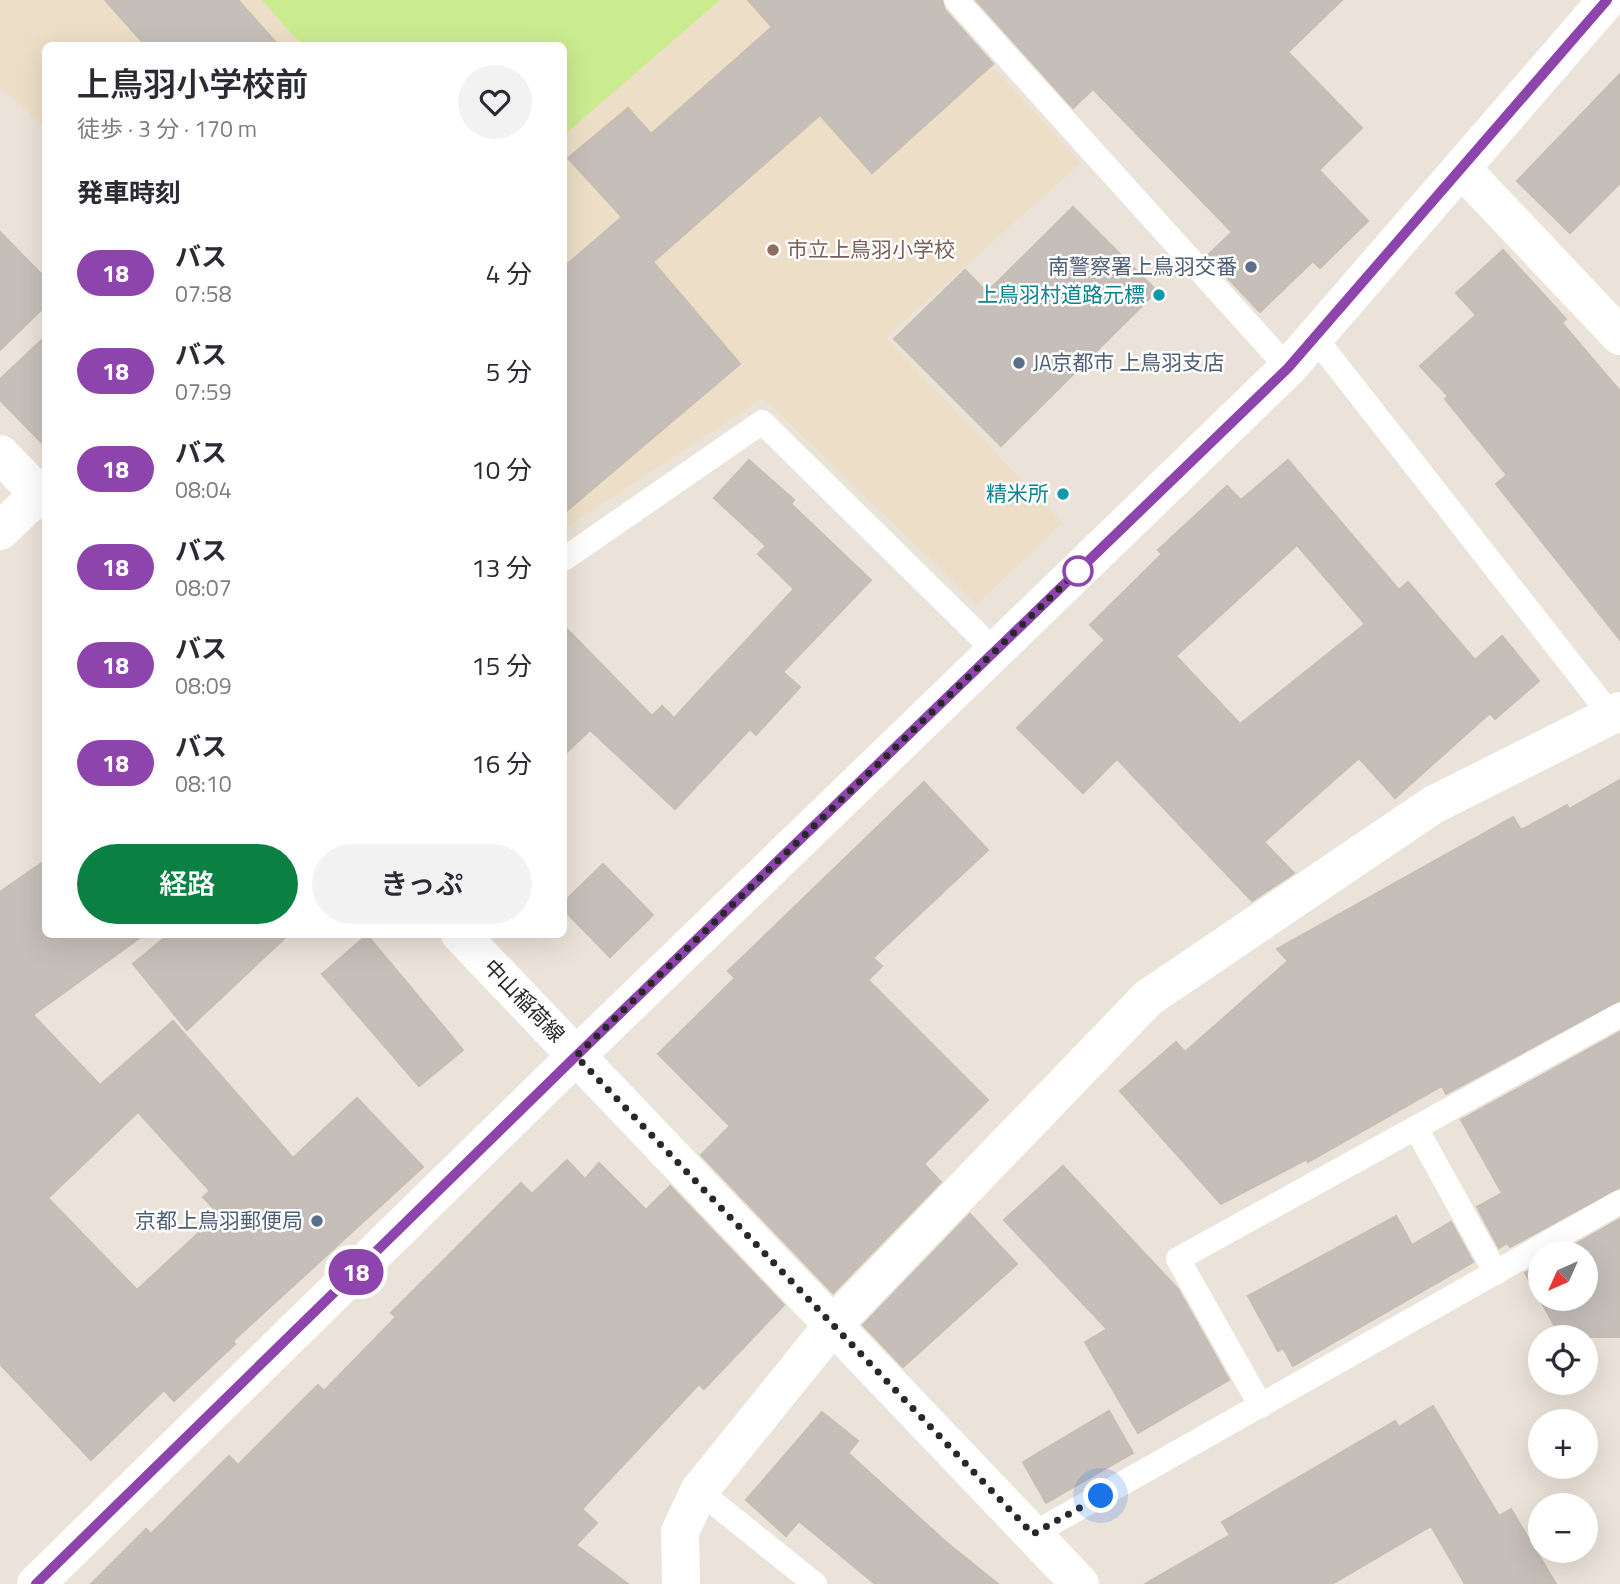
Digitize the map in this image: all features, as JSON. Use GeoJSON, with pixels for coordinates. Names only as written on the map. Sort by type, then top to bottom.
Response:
{"type":"FeatureCollection","features":[{"type":"Feature","properties":{"kind":"street"},"geometry":{"type":"LineString","coordinates":[[36,1584],[576,1056],[1288,368],[1463,170],[1607,0]]}},
{"type":"Feature","properties":{"kind":"street"},"geometry":{"type":"LineString","coordinates":[[1463,170],[1620,336]]}},
{"type":"Feature","properties":{"kind":"street"},"geometry":{"type":"LineString","coordinates":[[0,454],[42,497],[0,531]]}},
{"type":"Feature","properties":{"kind":"street"},"geometry":{"type":"LineString","coordinates":[[681,1584],[680,1532],[699,1491],[833,1325],[1148,998],[1433,805],[1615,713]]}},
{"type":"Feature","properties":{"kind":"street","name":"中山稲荷線"},"geometry":{"type":"LineString","coordinates":[[464,938],[1080,1584]]}},
{"type":"Feature","properties":{"kind":"lane"},"geometry":{"type":"LineString","coordinates":[[956,0],[1288,368]]}},
{"type":"Feature","properties":{"kind":"lane"},"geometry":{"type":"LineString","coordinates":[[1316,339],[1615,713]]}},
{"type":"Feature","properties":{"kind":"lane"},"geometry":{"type":"LineString","coordinates":[[567,557],[762,422],[995,651]]}},
{"type":"Feature","properties":{"kind":"lane"},"geometry":{"type":"LineString","coordinates":[[1261,1406],[1178,1259],[1620,1015]]}},
{"type":"Feature","properties":{"kind":"lane"},"geometry":{"type":"LineString","coordinates":[[1416,1128],[1496,1273]]}},
{"type":"Feature","properties":{"kind":"lane"},"geometry":{"type":"LineString","coordinates":[[1033,1534],[1620,1202]]}},
{"type":"Feature","properties":{"kind":"lane"},"geometry":{"type":"LineString","coordinates":[[699,1491],[815,1584]]}},
{"type":"Feature","properties":{"kind":"shaded area","name":"市立上鳥羽小学校"},"geometry":{"type":"Polygon","coordinates":[[[0,0],[932,0],[1081,163],[886,337],[1062,523],[977,604],[763,398],[567,527],[567,42],[42,42],[42,124],[0,88],[0,0]]]}},
{"type":"Feature","properties":{"kind":"green space"},"geometry":{"type":"Polygon","coordinates":[[[262,0],[720,0],[567,132],[567,42],[299,42],[262,0]]]}},
{"type":"Feature","properties":{"kind":"building"},"geometry":{"type":"Polygon","coordinates":[[[105,0],[238,0],[275,42],[142,42],[105,0]]]}},
{"type":"Feature","properties":{"kind":"building"},"geometry":{"type":"Polygon","coordinates":[[[748,0],[942,0],[945,10],[993,64],[872,173],[820,115],[653,262],[740,364],[567,510],[567,264],[622,217],[568,158],[628,108],[651,134],[772,27],[748,0]]]}},
{"type":"Feature","properties":{"kind":"building"},"geometry":{"type":"Polygon","coordinates":[[[976,0],[1342,0],[1288,52],[1362,128],[1319,170],[1368,221],[1320,268],[1313,261],[1260,312],[1207,256],[1232,232],[1093,89],[1073,108],[976,0]]]}},
{"type":"Feature","properties":{"kind":"building"},"geometry":{"type":"Polygon","coordinates":[[[1620,74],[1620,183],[1570,233],[1517,181],[1620,74]]]}},
{"type":"Feature","properties":{"kind":"building"},"geometry":{"type":"Polygon","coordinates":[[[1073,207],[1157,291],[1001,446],[894,339],[965,270],[987,292],[1073,207]]]}},
{"type":"Feature","properties":{"kind":"building"},"geometry":{"type":"Polygon","coordinates":[[[0,232],[42,275],[42,309],[0,350],[0,232]]]}},
{"type":"Feature","properties":{"kind":"building"},"geometry":{"type":"Polygon","coordinates":[[[1503,250],[1566,319],[1562,323],[1620,391],[1620,640],[1496,484],[1507,475],[1445,399],[1448,396],[1420,366],[1476,315],[1456,293],[1503,250]]]}},
{"type":"Feature","properties":{"kind":"building"},"geometry":{"type":"Polygon","coordinates":[[[42,340],[42,443],[0,400],[0,379],[42,340]]]}},
{"type":"Feature","properties":{"kind":"building"},"geometry":{"type":"Polygon","coordinates":[[[749,460],[794,500],[791,504],[871,580],[783,672],[800,687],[756,735],[750,729],[675,809],[590,730],[567,752],[567,629],[652,716],[662,706],[674,718],[794,589],[758,554],[766,546],[714,498],[749,460]]]}},
{"type":"Feature","properties":{"kind":"building"},"geometry":{"type":"Polygon","coordinates":[[[1288,460],[1399,590],[1408,582],[1475,660],[1502,636],[1539,681],[1495,719],[1490,713],[1395,798],[1359,758],[1264,842],[1294,873],[1252,901],[1117,759],[1083,793],[1017,728],[1105,640],[1090,625],[1162,554],[1158,550],[1227,486],[1241,500],[1288,460]],[[1297,545],[1176,656],[1240,724],[1365,624],[1297,545]]]}},
{"type":"Feature","properties":{"kind":"building"},"geometry":{"type":"Polygon","coordinates":[[[1620,780],[1620,1000],[1446,1094],[1442,1086],[1308,1162],[1307,1159],[1221,1204],[1120,1091],[1176,1042],[1185,1052],[1288,961],[1277,949],[1513,817],[1521,830],[1567,805],[1569,809],[1620,780]]]}},
{"type":"Feature","properties":{"kind":"building"},"geometry":{"type":"Polygon","coordinates":[[[924,782],[988,850],[873,958],[882,966],[868,980],[988,1100],[924,1164],[941,1182],[833,1293],[701,1155],[730,1126],[658,1054],[735,978],[728,971],[924,782]]]}},
{"type":"Feature","properties":{"kind":"building"},"geometry":{"type":"Polygon","coordinates":[[[42,863],[42,938],[139,938],[33,1015],[100,1085],[173,1021],[293,1158],[357,1098],[423,1167],[233,1341],[235,1344],[174,1401],[164,1390],[91,1460],[0,1364],[0,892],[42,863]],[[138,1112],[48,1198],[137,1290],[219,1214],[203,1197],[210,1191],[138,1112]]]}},
{"type":"Feature","properties":{"kind":"building"},"geometry":{"type":"Polygon","coordinates":[[[603,864],[653,915],[610,957],[567,913],[567,899],[603,864]]]}},
{"type":"Feature","properties":{"kind":"building"},"geometry":{"type":"Polygon","coordinates":[[[164,938],[285,938],[187,1030],[133,964],[164,938]]]}},
{"type":"Feature","properties":{"kind":"building"},"geometry":{"type":"Polygon","coordinates":[[[364,938],[370,938],[463,1050],[419,1086],[322,974],[364,938]]]}},
{"type":"Feature","properties":{"kind":"building"},"geometry":{"type":"Polygon","coordinates":[[[1620,1032],[1620,1187],[1510,1247],[1507,1243],[1499,1248],[1477,1207],[1502,1193],[1461,1120],[1620,1032]]]}},
{"type":"Feature","properties":{"kind":"building"},"geometry":{"type":"Polygon","coordinates":[[[567,1160],[585,1179],[599,1163],[646,1210],[670,1186],[784,1305],[704,1389],[699,1384],[582,1509],[597,1523],[576,1545],[628,1584],[91,1584],[146,1529],[151,1534],[229,1456],[238,1465],[318,1385],[324,1391],[396,1317],[391,1313],[521,1183],[532,1194],[567,1160]]]}},
{"type":"Feature","properties":{"kind":"building"},"geometry":{"type":"Polygon","coordinates":[[[1063,1166],[1178,1289],[1229,1380],[1138,1433],[1085,1342],[1107,1329],[1004,1220],[1063,1166]]]}},
{"type":"Feature","properties":{"kind":"building"},"geometry":{"type":"Polygon","coordinates":[[[970,1214],[1017,1264],[903,1367],[863,1325],[970,1214]]]}},
{"type":"Feature","properties":{"kind":"building"},"geometry":{"type":"Polygon","coordinates":[[[1396,1216],[1412,1245],[1451,1222],[1473,1262],[1293,1366],[1283,1348],[1278,1351],[1248,1296],[1396,1216]]]}},
{"type":"Feature","properties":{"kind":"building"},"geometry":{"type":"Polygon","coordinates":[[[1620,1219],[1620,1337],[1598,1337],[1598,1325],[1554,1325],[1546,1311],[1598,1311],[1598,1241],[1581,1241],[1620,1219]]]}},
{"type":"Feature","properties":{"kind":"building"},"geometry":{"type":"Polygon","coordinates":[[[1433,1406],[1499,1516],[1511,1509],[1528,1537],[1528,1563],[1543,1563],[1556,1584],[1465,1584],[1431,1526],[1332,1584],[1145,1584],[1230,1535],[1222,1522],[1395,1421],[1399,1427],[1433,1406]]]}},
{"type":"Feature","properties":{"kind":"building"},"geometry":{"type":"Polygon","coordinates":[[[1109,1411],[1133,1453],[1046,1503],[1023,1462],[1109,1411]]]}},
{"type":"Feature","properties":{"kind":"building"},"geometry":{"type":"Polygon","coordinates":[[[822,1412],[858,1441],[848,1453],[946,1542],[998,1584],[875,1584],[799,1521],[786,1536],[746,1500],[822,1412]]]}},
{"type":"Feature","properties":{"kind":"bus line","name":"18"},"geometry":{"type":"LineString","coordinates":[[36,1584],[576,1056],[1288,368],[1463,170],[1607,0]]}},
{"type":"Feature","properties":{"kind":"place","name":"市立上鳥羽小学校"},"geometry":{"type":"Point","coordinates":[773,250]}},
{"type":"Feature","properties":{"kind":"place","name":"南警察署上鳥羽交番"},"geometry":{"type":"Point","coordinates":[1251,267]}},
{"type":"Feature","properties":{"kind":"place","name":"上鳥羽村道路元標"},"geometry":{"type":"Point","coordinates":[1159,295]}},
{"type":"Feature","properties":{"kind":"place","name":"JA京都市 上鳥羽支店"},"geometry":{"type":"Point","coordinates":[1019,363]}},
{"type":"Feature","properties":{"kind":"place","name":"精米所"},"geometry":{"type":"Point","coordinates":[1063,494]}},
{"type":"Feature","properties":{"kind":"place","name":"京都上鳥羽郵便局"},"geometry":{"type":"Point","coordinates":[317,1221]}},
{"type":"Feature","properties":{"kind":"route"},"geometry":{"type":"LineString","coordinates":[[1078,571],[1082,567],[576,1056],[1033,1534],[1101,1496]]}}]}
